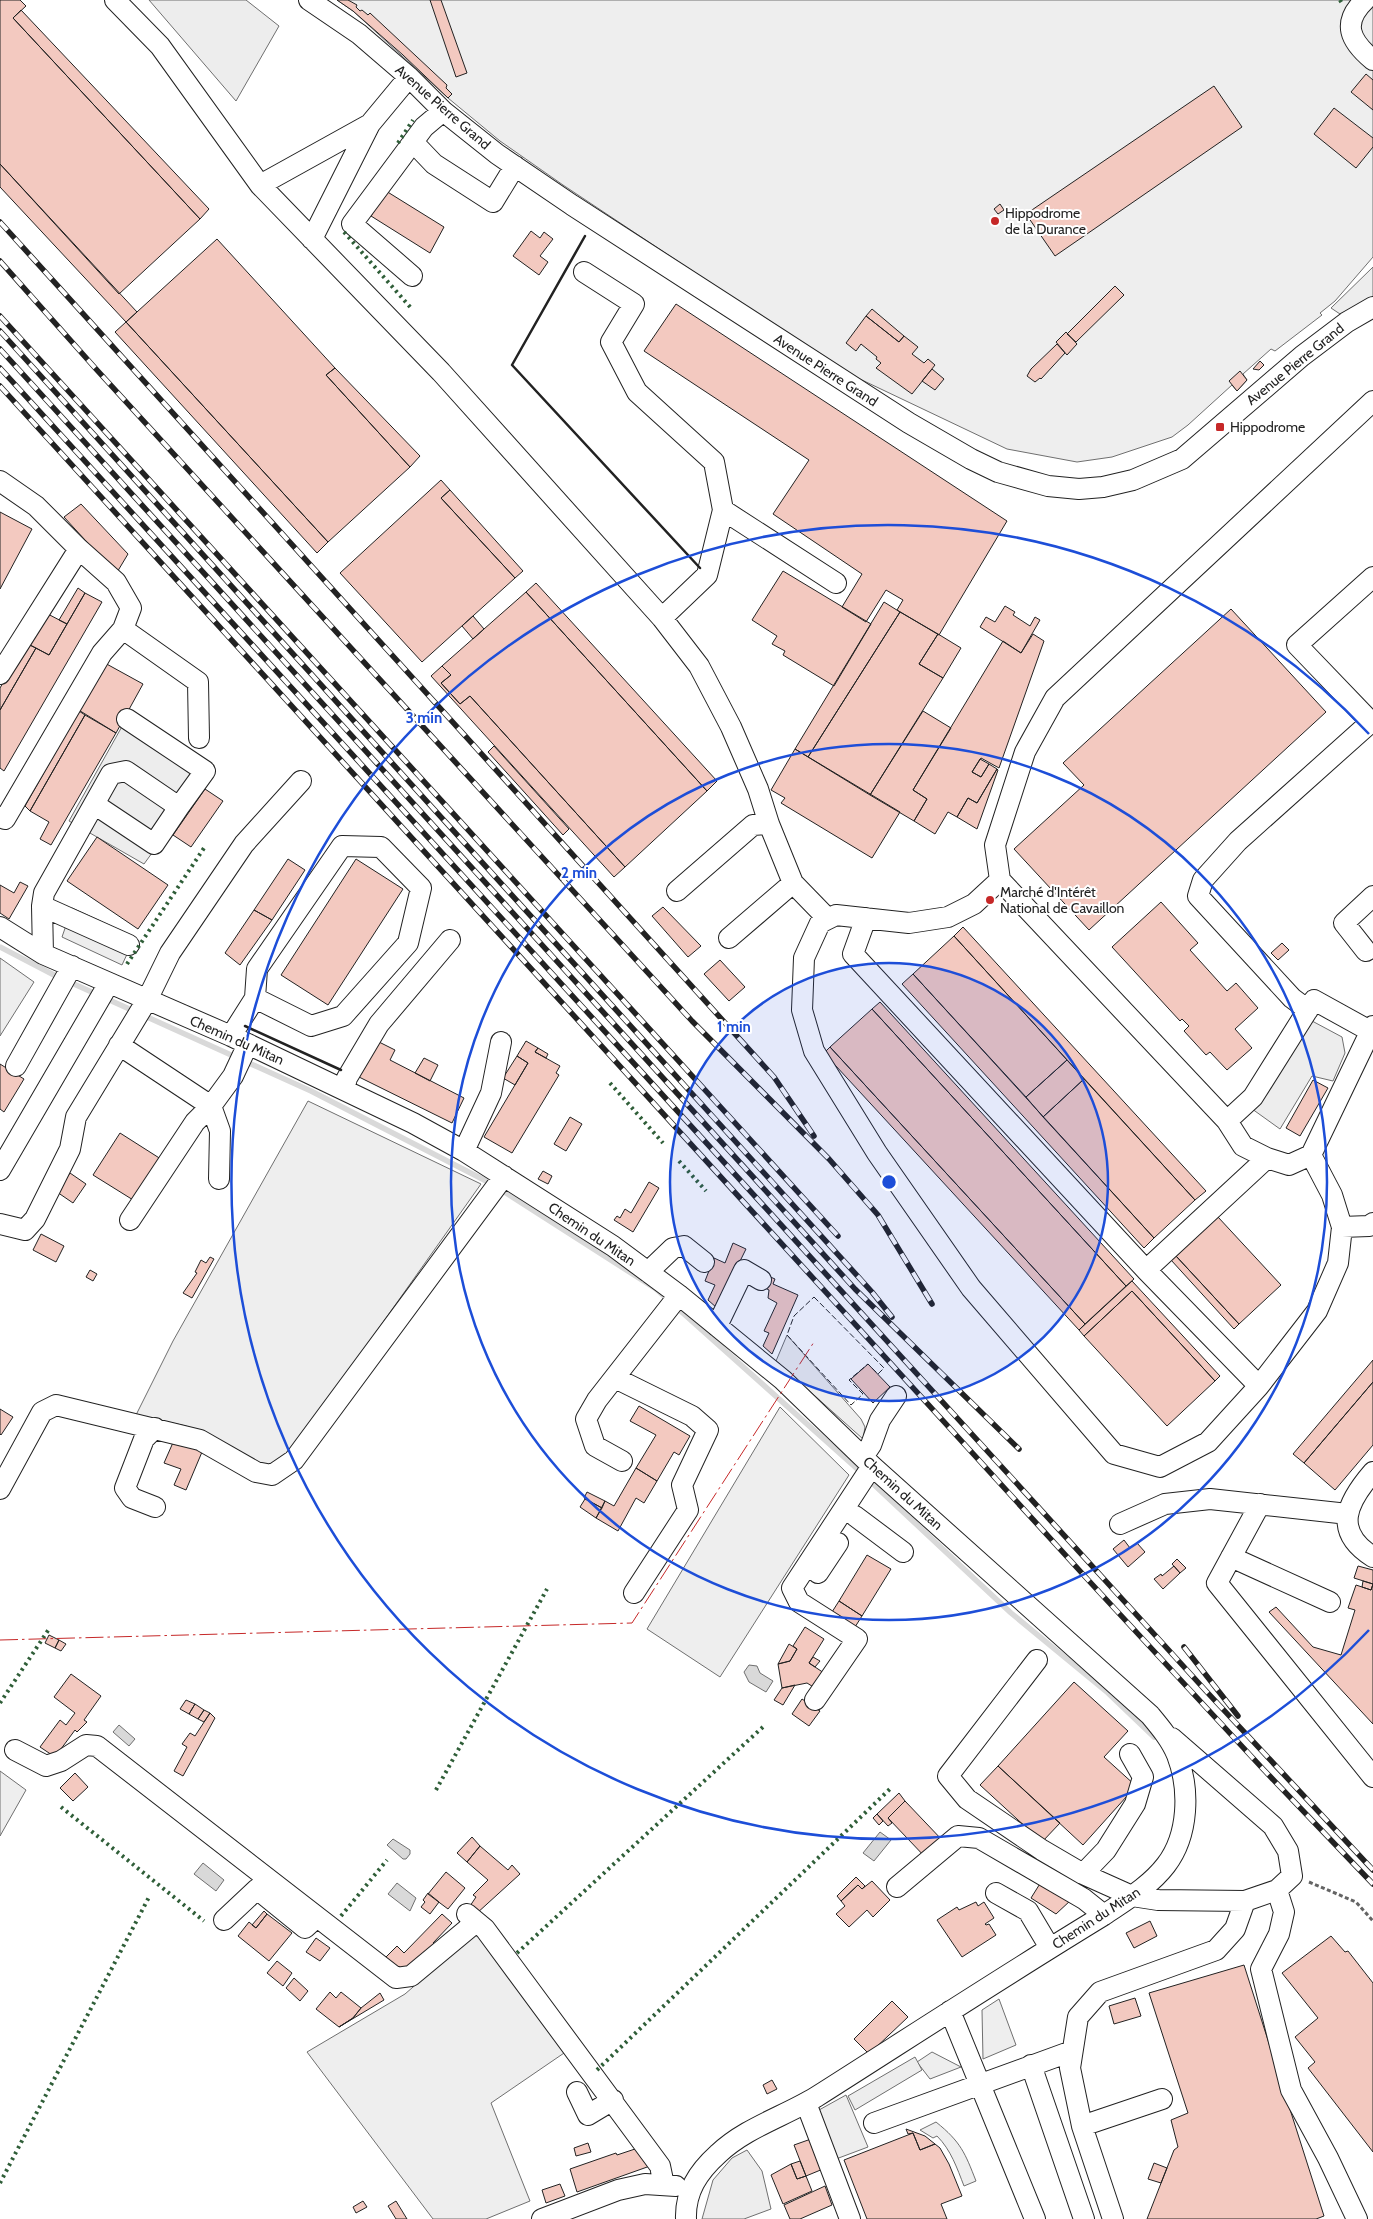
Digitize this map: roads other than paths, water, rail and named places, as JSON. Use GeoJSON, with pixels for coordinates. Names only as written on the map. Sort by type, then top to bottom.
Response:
{"type":"FeatureCollection","features":[{"type":"Feature","properties":{"kind":"street"},"geometry":{"type":"LineString","coordinates":[[115,0],[160,46],[260,185],[441,372],[662,618],[699,666],[731,727],[758,789],[769,824],[793,883],[828,919]]}},
{"type":"Feature","properties":{"kind":"street","name":"Avenue Pierre Grand"},"geometry":{"type":"LineString","coordinates":[[309,0],[359,34],[409,77],[443,111],[515,166],[909,424],[998,472],[1048,486],[1079,489],[1103,487],[1140,478],[1182,459],[1302,356],[1347,322],[1373,307]]}},
{"type":"Feature","properties":{"kind":"street"},"geometry":{"type":"LineString","coordinates":[[1365,0],[1354,11],[1350,22],[1352,36],[1359,49],[1373,60]]}},
{"type":"Feature","properties":{"kind":"street"},"geometry":{"type":"LineString","coordinates":[[312,239],[370,124],[409,77]]}},
{"type":"Feature","properties":{"kind":"street"},"geometry":{"type":"LineString","coordinates":[[412,276],[352,224],[424,127],[443,111]]}},
{"type":"Feature","properties":{"kind":"street"},"geometry":{"type":"LineString","coordinates":[[260,185],[370,124]]}},
{"type":"Feature","properties":{"kind":"street"},"geometry":{"type":"LineString","coordinates":[[413,142],[434,164],[493,202],[515,166]]}},
{"type":"Feature","properties":{"kind":"street"},"geometry":{"type":"LineString","coordinates":[[584,272],[634,304],[611,342],[637,392],[714,462],[723,510],[707,575],[662,618]]}},
{"type":"Feature","properties":{"kind":"street"},"geometry":{"type":"LineString","coordinates":[[1228,1121],[1252,1097],[1314,1000],[1371,1028],[1311,1155],[1290,1165],[1267,1158],[1244,1146],[1228,1121],[1000,880],[995,845],[1025,752],[1055,698],[1373,401]]}},
{"type":"Feature","properties":{"kind":"street"},"geometry":{"type":"LineString","coordinates":[[0,482],[36,506],[79,550],[116,582],[130,608],[123,629],[102,653],[5,819],[0,817]]}},
{"type":"Feature","properties":{"kind":"street"},"geometry":{"type":"LineString","coordinates":[[723,510],[836,583]]}},
{"type":"Feature","properties":{"kind":"street"},"geometry":{"type":"LineString","coordinates":[[0,674],[79,550]]}},
{"type":"Feature","properties":{"kind":"street"},"geometry":{"type":"LineString","coordinates":[[1308,1010],[1292,998],[1198,896],[1203,880],[1238,840],[1371,722],[1297,645],[1373,577]]}},
{"type":"Feature","properties":{"kind":"street"},"geometry":{"type":"LineString","coordinates":[[123,629],[198,682],[199,738]]}},
{"type":"Feature","properties":{"kind":"street"},"geometry":{"type":"LineString","coordinates":[[94,804],[154,844],[205,771],[127,719]]}},
{"type":"Feature","properties":{"kind":"street"},"geometry":{"type":"LineString","coordinates":[[43,954],[42,906],[44,892],[111,774],[126,771],[179,807]]}},
{"type":"Feature","properties":{"kind":"street"},"geometry":{"type":"LineString","coordinates":[[0,1224],[25,1230],[35,1219],[70,1150],[76,1118],[147,1000],[170,953],[244,844],[301,781]]}},
{"type":"Feature","properties":{"kind":"street"},"geometry":{"type":"LineString","coordinates":[[677,891],[754,826],[769,824]]}},
{"type":"Feature","properties":{"kind":"street"},"geometry":{"type":"LineString","coordinates":[[130,1220],[195,1122],[211,1106],[234,1076],[240,1040],[255,998],[257,969],[342,846],[381,847],[421,888],[408,943],[343,1016],[311,1026],[255,998]]}},
{"type":"Feature","properties":{"kind":"street"},"geometry":{"type":"LineString","coordinates":[[1000,880],[974,904],[948,917],[909,923],[836,915],[820,923],[804,958],[802,1010],[814,1050],[877,1153],[971,1288],[1114,1454],[1160,1467],[1208,1442],[1259,1386],[1318,1312],[1338,1263],[1342,1227],[1332,1196],[1311,1155]]}},
{"type":"Feature","properties":{"kind":"street"},"geometry":{"type":"LineString","coordinates":[[730,938],[793,883]]}},
{"type":"Feature","properties":{"kind":"street"},"geometry":{"type":"LineString","coordinates":[[1371,953],[1344,923],[1373,896]]}},
{"type":"Feature","properties":{"kind":"street"},"geometry":{"type":"LineString","coordinates":[[42,906],[129,945]]}},
{"type":"Feature","properties":{"kind":"street"},"geometry":{"type":"LineString","coordinates":[[866,918],[853,954],[1146,1270],[1259,1386]]}},
{"type":"Feature","properties":{"kind":"street","name":"Chemin du Mitan"},"geometry":{"type":"LineString","coordinates":[[0,927],[43,954],[240,1040],[344,1089],[464,1151],[613,1246],[679,1295],[783,1380],[872,1465],[1150,1714],[1163,1730],[1177,1754],[1184,1782],[1184,1819],[1180,1840],[1167,1864],[1151,1881],[1104,1915],[806,2103],[737,2140],[719,2153],[691,2186]]}},
{"type":"Feature","properties":{"kind":"street"},"geometry":{"type":"LineString","coordinates":[[344,1089],[347,1078],[379,1024],[450,940]]}},
{"type":"Feature","properties":{"kind":"street"},"geometry":{"type":"LineString","coordinates":[[16,1066],[72,966]]}},
{"type":"Feature","properties":{"kind":"street"},"geometry":{"type":"LineString","coordinates":[[0,1170],[109,983]]}},
{"type":"Feature","properties":{"kind":"street"},"geometry":{"type":"LineString","coordinates":[[464,1151],[491,1093],[501,1042]]}},
{"type":"Feature","properties":{"kind":"street"},"geometry":{"type":"LineString","coordinates":[[119,1045],[211,1106],[220,1131],[219,1179]]}},
{"type":"Feature","properties":{"kind":"street"},"geometry":{"type":"LineString","coordinates":[[1146,1270],[1267,1158]]}},
{"type":"Feature","properties":{"kind":"street"},"geometry":{"type":"LineString","coordinates":[[0,1489],[42,1412],[56,1405],[200,1440],[256,1472],[272,1475],[294,1460],[504,1176]]}},
{"type":"Feature","properties":{"kind":"street"},"geometry":{"type":"LineString","coordinates":[[1342,1227],[1369,1226],[1373,1223]]}},
{"type":"Feature","properties":{"kind":"street"},"geometry":{"type":"LineString","coordinates":[[648,1272],[673,1248],[678,1247],[684,1246],[704,1262]]}},
{"type":"Feature","properties":{"kind":"street"},"geometry":{"type":"LineString","coordinates":[[717,1326],[744,1270],[761,1280]]}},
{"type":"Feature","properties":{"kind":"street"},"geometry":{"type":"LineString","coordinates":[[622,1461],[595,1446],[586,1418],[597,1400],[679,1295]]}},
{"type":"Feature","properties":{"kind":"street"},"geometry":{"type":"LineString","coordinates":[[615,1378],[692,1416],[708,1430],[682,1485],[688,1510],[634,1593]]}},
{"type":"Feature","properties":{"kind":"street"},"geometry":{"type":"LineString","coordinates":[[818,1574],[855,1516],[872,1465],[871,1445],[880,1420],[896,1396]]}},
{"type":"Feature","properties":{"kind":"street"},"geometry":{"type":"LineString","coordinates":[[155,1428],[144,1439],[125,1488],[132,1498],[156,1507]]}},
{"type":"Feature","properties":{"kind":"street"},"geometry":{"type":"LineString","coordinates":[[815,1700],[857,1639],[799,1602],[792,1588],[872,1465]]}},
{"type":"Feature","properties":{"kind":"street"},"geometry":{"type":"LineString","coordinates":[[1373,1472],[1359,1488],[1351,1502],[1347,1525],[1353,1541],[1373,1556]]}},
{"type":"Feature","properties":{"kind":"street"},"geometry":{"type":"LineString","coordinates":[[1120,1524],[1165,1504],[1210,1499],[1348,1514]]}},
{"type":"Feature","properties":{"kind":"street"},"geometry":{"type":"LineString","coordinates":[[1260,1504],[1217,1583],[1373,1776]]}},
{"type":"Feature","properties":{"kind":"street"},"geometry":{"type":"LineString","coordinates":[[855,1516],[904,1552]]}},
{"type":"Feature","properties":{"kind":"street"},"geometry":{"type":"LineString","coordinates":[[1231,1557],[1330,1602]]}},
{"type":"Feature","properties":{"kind":"street"},"geometry":{"type":"LineString","coordinates":[[1037,1660],[948,1776],[967,1800],[1042,1850],[1084,1874],[1132,1896],[1158,1900],[1245,1900],[1277,1890],[1292,1876],[1288,1851],[1273,1826],[1163,1730]]}},
{"type":"Feature","properties":{"kind":"street"},"geometry":{"type":"LineString","coordinates":[[16,1750],[46,1766],[61,1761],[86,1745],[97,1746],[396,1978],[412,1976],[472,1918],[485,1929],[613,2100],[660,2166],[664,2185]]}},
{"type":"Feature","properties":{"kind":"street"},"geometry":{"type":"LineString","coordinates":[[1084,1874],[1106,1850],[1135,1804],[1143,1778],[1130,1754]]}},
{"type":"Feature","properties":{"kind":"street"},"geometry":{"type":"LineString","coordinates":[[897,1887],[958,1836],[965,1836],[978,1838],[987,1843],[1084,1899],[1104,1915]]}},
{"type":"Feature","properties":{"kind":"street"},"geometry":{"type":"LineString","coordinates":[[224,1920],[257,1889],[305,1928],[318,1916]]}},
{"type":"Feature","properties":{"kind":"street"},"geometry":{"type":"LineString","coordinates":[[1277,1890],[1284,1912],[1279,1934],[1260,1969],[1291,2090],[1328,2158],[1357,2219]]}},
{"type":"Feature","properties":{"kind":"street"},"geometry":{"type":"LineString","coordinates":[[996,1893],[1028,1911],[1050,1948]]}},
{"type":"Feature","properties":{"kind":"street"},"geometry":{"type":"LineString","coordinates":[[1111,2218],[1082,2126],[1070,2068],[1078,2017],[1100,1992],[1216,1950],[1235,1929],[1245,1900]]}},
{"type":"Feature","properties":{"kind":"street"},"geometry":{"type":"LineString","coordinates":[[950,2011],[1036,2219]]}},
{"type":"Feature","properties":{"kind":"street"},"geometry":{"type":"LineString","coordinates":[[874,2123],[1072,2051]]}},
{"type":"Feature","properties":{"kind":"street"},"geometry":{"type":"LineString","coordinates":[[1032,2065],[1084,2219]]}},
{"type":"Feature","properties":{"kind":"street"},"geometry":{"type":"LineString","coordinates":[[577,2092],[588,2115],[613,2100]]}},
{"type":"Feature","properties":{"kind":"street"},"geometry":{"type":"LineString","coordinates":[[1082,2126],[1162,2099]]}},
{"type":"Feature","properties":{"kind":"street"},"geometry":{"type":"LineString","coordinates":[[806,2103],[850,2219]]}},
{"type":"Feature","properties":{"kind":"street"},"geometry":{"type":"LineString","coordinates":[[542,2219],[618,2190],[645,2184],[691,2186],[685,2206],[686,2219]]}},
{"type":"Feature","properties":{"kind":"waterway"},"geometry":{"type":"LineString","coordinates":[[0,947],[54,975],[311,1091],[492,1184]]}},
{"type":"Feature","properties":{"kind":"waterway"},"geometry":{"type":"LineString","coordinates":[[500,1189],[656,1289],[854,1466],[1011,1613],[1108,1693],[1154,1737]]}},
{"type":"Feature","properties":{"kind":"railway"},"geometry":{"type":"LineString","coordinates":[[0,222],[774,1077],[814,1136]]}},
{"type":"Feature","properties":{"kind":"railway"},"geometry":{"type":"LineString","coordinates":[[0,261],[96,369],[692,1021],[829,1159],[878,1215],[932,1304]]}},
{"type":"Feature","properties":{"kind":"railway"},"geometry":{"type":"LineString","coordinates":[[0,316],[838,1236]]}},
{"type":"Feature","properties":{"kind":"railway"},"geometry":{"type":"LineString","coordinates":[[0,331],[872,1292],[892,1317]]}},
{"type":"Feature","properties":{"kind":"railway"},"geometry":{"type":"LineString","coordinates":[[0,349],[855,1289],[1019,1449]]}},
{"type":"Feature","properties":{"kind":"railway"},"geometry":{"type":"LineString","coordinates":[[0,368],[1206,1691],[1373,1870]]}},
{"type":"Feature","properties":{"kind":"railway"},"geometry":{"type":"LineString","coordinates":[[0,386],[1090,1582],[1263,1769],[1373,1884]]}},
{"type":"Feature","properties":{"kind":"railway"},"geometry":{"type":"LineString","coordinates":[[1184,1647],[1238,1716]]}},
{"type":"Feature","properties":{"kind":"place","name":"Hippodrome de la Durance"},"geometry":{"type":"Point","coordinates":[995,221]}},
{"type":"Feature","properties":{"kind":"place","name":"Hippodrome"},"geometry":{"type":"Point","coordinates":[1220,427]}},
{"type":"Feature","properties":{"kind":"place","name":"Marché d'Intérêt National de Cavaillon"},"geometry":{"type":"Point","coordinates":[990,900]}}]}
